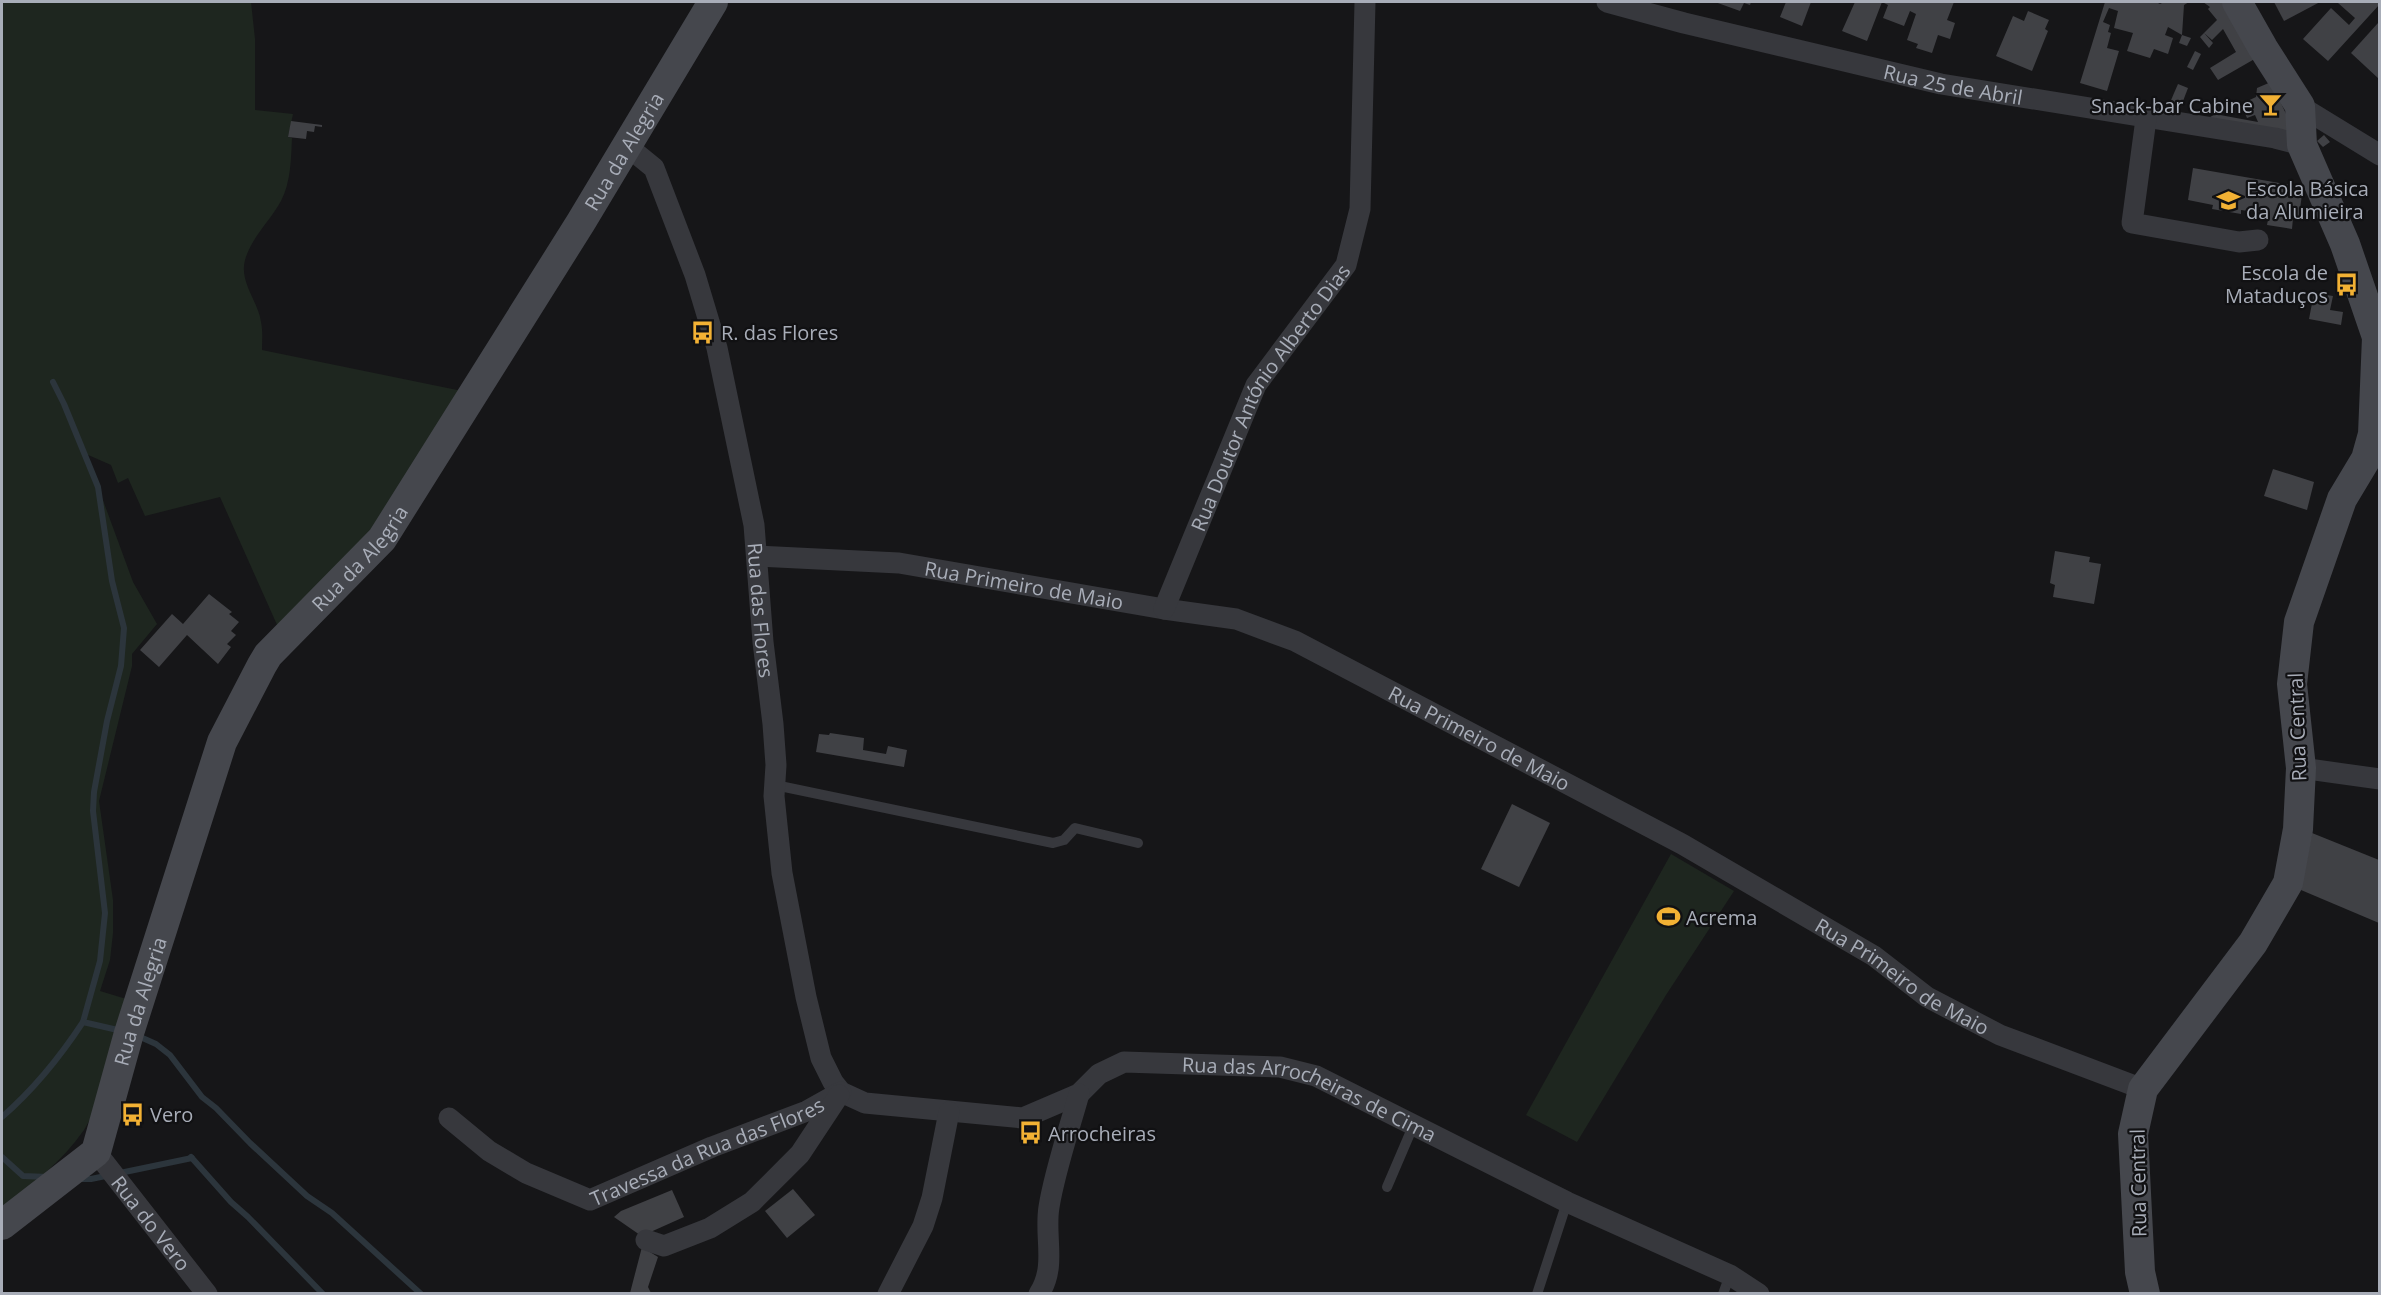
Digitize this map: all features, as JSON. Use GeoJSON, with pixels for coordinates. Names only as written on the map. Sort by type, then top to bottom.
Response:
{"type":"FeatureCollection","features":[{"type":"Feature","properties":{"kind":"street","name":"Rua da Alegria"},"geometry":{"type":"LineString","coordinates":[[96,1152],[129,1033],[222,742],[240,703],[268,655],[382,539],[627,146],[713,2]]}},
{"type":"Feature","properties":{"kind":"street","name":"Rua Doutor António Alberto Dias"},"geometry":{"type":"LineString","coordinates":[[1164,609],[1256,385],[1346,265],[1360,209],[1365,2]]}},
{"type":"Feature","properties":{"kind":"street","name":"Rua 25 de Abril"},"geometry":{"type":"LineString","coordinates":[[1607,2],[1684,23],[1941,84],[2146,119],[2275,138],[2302,145]]}},
{"type":"Feature","properties":{"kind":"street"},"geometry":{"type":"LineString","coordinates":[[2237,2],[2300,106],[2379,155]]}},
{"type":"Feature","properties":{"kind":"street","name":"Rua Central"},"geometry":{"type":"LineString","coordinates":[[2145,1293],[2140,1272],[2133,1134],[2144,1089],[2253,943],[2288,883],[2298,829],[2301,768],[2292,684],[2299,622],[2342,499],[2373,457],[2377,337],[2345,244],[2302,145],[2300,106]]}},
{"type":"Feature","properties":{"kind":"street"},"geometry":{"type":"LineString","coordinates":[[2146,119],[2132,223],[2240,242],[2258,240]]}},
{"type":"Feature","properties":{"kind":"street","name":"Rua das Flores"},"geometry":{"type":"LineString","coordinates":[[627,146],[654,168],[707,309],[742,458],[758,556],[763,642],[773,724],[776,785],[774,796],[782,873],[806,997],[821,1058],[841,1092]]}},
{"type":"Feature","properties":{"kind":"street","name":"Rua Primeiro de Maio"},"geometry":{"type":"LineString","coordinates":[[758,556],[899,563],[1164,609],[1236,619],[1295,641],[1682,844],[1874,956],[1927,997],[2000,1035],[2144,1089]]}},
{"type":"Feature","properties":{"kind":"street"},"geometry":{"type":"LineString","coordinates":[[2301,768],[2379,779]]}},
{"type":"Feature","properties":{"kind":"street","name":"Rua das Arrocheiras de Cima"},"geometry":{"type":"LineString","coordinates":[[841,1092],[865,1103],[1023,1118],[1079,1094],[1099,1074],[1124,1062],[1280,1067],[1316,1076],[1726,1284],[1760,1293]]}},
{"type":"Feature","properties":{"kind":"street"},"geometry":{"type":"LineString","coordinates":[[646,1240],[664,1246],[710,1228],[752,1202],[800,1154],[841,1092]]}},
{"type":"Feature","properties":{"kind":"street","name":"Travessa da Rua das Flores"},"geometry":{"type":"LineString","coordinates":[[449,1118],[489,1151],[526,1173],[590,1200],[712,1147],[807,1111],[841,1092]]}},
{"type":"Feature","properties":{"kind":"street"},"geometry":{"type":"LineString","coordinates":[[1040,1293],[1046,1283],[1050,1267],[1049,1208],[1079,1094]]}},
{"type":"Feature","properties":{"kind":"street"},"geometry":{"type":"LineString","coordinates":[[888,1293],[923,1226],[932,1198],[949,1112]]}},
{"type":"Feature","properties":{"kind":"street"},"geometry":{"type":"LineString","coordinates":[[2,1225],[96,1152]]}},
{"type":"Feature","properties":{"kind":"street","name":"Rua do Vero"},"geometry":{"type":"LineString","coordinates":[[96,1152],[207,1293]]}},
{"type":"Feature","properties":{"kind":"lane"},"geometry":{"type":"LineString","coordinates":[[776,785],[1053,843],[1064,840],[1075,828],[1138,843]]}},
{"type":"Feature","properties":{"kind":"lane"},"geometry":{"type":"LineString","coordinates":[[1387,1187],[1414,1124]]}},
{"type":"Feature","properties":{"kind":"lane"},"geometry":{"type":"LineString","coordinates":[[1537,1293],[1567,1202]]}},
{"type":"Feature","properties":{"kind":"shaded area"},"geometry":{"type":"Polygon","coordinates":[[[2,2],[251,2],[255,39],[255,110],[293,114],[288,137],[292,138],[287,186],[281,201],[256,237],[245,260],[247,284],[261,322],[262,350],[462,391],[368,536],[278,627],[220,497],[145,516],[128,478],[118,483],[111,465],[86,454],[133,582],[157,624],[132,654],[132,666],[99,801],[113,900],[110,960],[100,991],[133,1001],[99,1101],[84,1130],[56,1163],[2,1209],[2,2]]]}},
{"type":"Feature","properties":{"kind":"shaded area"},"geometry":{"type":"Polygon","coordinates":[[[1671,854],[1734,891],[1666,995],[1577,1142],[1526,1115],[1671,854]]]}},
{"type":"Feature","properties":{"kind":"building"},"geometry":{"type":"Polygon","coordinates":[[[1715,2],[1751,2],[1750,5],[1744,3],[1740,11],[1715,2]]]}},
{"type":"Feature","properties":{"kind":"building"},"geometry":{"type":"Polygon","coordinates":[[[1786,2],[1811,2],[1802,26],[1780,17],[1786,2]]]}},
{"type":"Feature","properties":{"kind":"building"},"geometry":{"type":"Polygon","coordinates":[[[1855,2],[1882,2],[1867,41],[1842,31],[1855,2]]]}},
{"type":"Feature","properties":{"kind":"building"},"geometry":{"type":"Polygon","coordinates":[[[1882,2],[1954,2],[1947,20],[1955,23],[1950,39],[1938,35],[1932,53],[1916,48],[1918,44],[1907,40],[1916,14],[1910,11],[1904,26],[1883,18],[1888,5],[1882,2]]]}},
{"type":"Feature","properties":{"kind":"building"},"geometry":{"type":"Polygon","coordinates":[[[2105,2],[2156,2],[2160,4],[2189,2],[2184,5],[2182,35],[2168,27],[2165,35],[2173,38],[2168,54],[2154,49],[2150,58],[2127,51],[2133,33],[2114,28],[2118,11],[2109,8],[2103,22],[2110,25],[2108,32],[2111,33],[2107,48],[2119,51],[2107,91],[2080,83],[2105,2]]]}},
{"type":"Feature","properties":{"kind":"building"},"geometry":{"type":"Polygon","coordinates":[[[2203,2],[2225,2],[2258,57],[2218,80],[2210,68],[2236,52],[2223,29],[2212,40],[2204,33],[2217,20],[2208,9],[2210,7],[2203,2]]]}},
{"type":"Feature","properties":{"kind":"building"},"geometry":{"type":"Polygon","coordinates":[[[2274,2],[2320,2],[2284,21],[2274,2]]]}},
{"type":"Feature","properties":{"kind":"building"},"geometry":{"type":"Polygon","coordinates":[[[2379,2],[2379,5],[2328,61],[2303,39],[2331,8],[2349,25],[2355,18],[2338,3],[2379,2]]]}},
{"type":"Feature","properties":{"kind":"building"},"geometry":{"type":"Polygon","coordinates":[[[2028,11],[2049,20],[2045,29],[2048,31],[2032,71],[1996,56],[2013,16],[2024,21],[2028,11]]]}},
{"type":"Feature","properties":{"kind":"building"},"geometry":{"type":"Polygon","coordinates":[[[2379,24],[2379,79],[2351,53],[2379,24]]]}},
{"type":"Feature","properties":{"kind":"building"},"geometry":{"type":"Polygon","coordinates":[[[2204,33],[2213,43],[2209,48],[2200,37],[2204,33]]]}},
{"type":"Feature","properties":{"kind":"building"},"geometry":{"type":"Polygon","coordinates":[[[2182,35],[2191,38],[2187,46],[2179,43],[2182,35]]]}},
{"type":"Feature","properties":{"kind":"building"},"geometry":{"type":"Polygon","coordinates":[[[2195,51],[2201,54],[2193,70],[2187,67],[2195,51]]]}},
{"type":"Feature","properties":{"kind":"building"},"geometry":{"type":"Polygon","coordinates":[[[2271,82],[2287,116],[2289,131],[2208,118],[2220,112],[2220,115],[2258,122],[2255,115],[2247,118],[2241,104],[2256,97],[2257,88],[2271,82]]]}},
{"type":"Feature","properties":{"kind":"building"},"geometry":{"type":"Polygon","coordinates":[[[2178,84],[2188,88],[2180,109],[2168,107],[2178,84]]]}},
{"type":"Feature","properties":{"kind":"building"},"geometry":{"type":"Polygon","coordinates":[[[291,121],[322,125],[322,127],[315,126],[314,132],[307,131],[306,139],[288,137],[291,121]]]}},
{"type":"Feature","properties":{"kind":"building"},"geometry":{"type":"Polygon","coordinates":[[[2324,135],[2330,142],[2323,147],[2317,141],[2324,135]]]}},
{"type":"Feature","properties":{"kind":"building"},"geometry":{"type":"Polygon","coordinates":[[[2193,168],[2303,187],[2301,220],[2293,218],[2292,229],[2267,225],[2269,214],[2241,210],[2241,214],[2212,209],[2213,205],[2188,200],[2193,168]]]}},
{"type":"Feature","properties":{"kind":"building"},"geometry":{"type":"Polygon","coordinates":[[[2314,293],[2333,296],[2330,310],[2343,312],[2341,325],[2309,319],[2314,293]]]}},
{"type":"Feature","properties":{"kind":"building"},"geometry":{"type":"Polygon","coordinates":[[[2273,469],[2314,482],[2307,510],[2264,496],[2273,469]]]}},
{"type":"Feature","properties":{"kind":"building"},"geometry":{"type":"Polygon","coordinates":[[[2055,551],[2090,557],[2089,562],[2101,564],[2094,604],[2053,597],[2055,585],[2050,583],[2055,551]]]}},
{"type":"Feature","properties":{"kind":"building"},"geometry":{"type":"Polygon","coordinates":[[[209,594],[232,612],[229,614],[239,622],[231,631],[236,635],[227,644],[231,647],[218,664],[187,635],[159,667],[140,650],[172,614],[183,624],[209,594]]]}},
{"type":"Feature","properties":{"kind":"building"},"geometry":{"type":"Polygon","coordinates":[[[830,733],[864,738],[863,750],[886,754],[888,746],[907,750],[904,767],[816,752],[819,734],[829,735],[830,733]]]}},
{"type":"Feature","properties":{"kind":"building"},"geometry":{"type":"Polygon","coordinates":[[[1512,804],[1550,823],[1519,887],[1481,869],[1512,804]]]}},
{"type":"Feature","properties":{"kind":"building"},"geometry":{"type":"Polygon","coordinates":[[[2312,833],[2379,860],[2379,923],[2301,890],[2312,833]]]}},
{"type":"Feature","properties":{"kind":"building"},"geometry":{"type":"Polygon","coordinates":[[[793,1189],[815,1215],[787,1238],[765,1211],[793,1189]]]}},
{"type":"Feature","properties":{"kind":"building"},"geometry":{"type":"Polygon","coordinates":[[[672,1190],[684,1217],[640,1235],[614,1217],[621,1211],[672,1190]]]}},
{"type":"Feature","properties":{"kind":"building"},"geometry":{"type":"Polygon","coordinates":[[[642,1247],[658,1257],[648,1287],[651,1293],[630,1293],[642,1247]]]}},
{"type":"Feature","properties":{"kind":"waterway"},"geometry":{"type":"LineString","coordinates":[[53,382],[98,487],[112,581],[124,628],[121,666],[107,721],[94,792],[93,811],[105,913],[100,961],[83,1022],[122,1031]]}},
{"type":"Feature","properties":{"kind":"waterway"},"geometry":{"type":"LineString","coordinates":[[2,1117],[46,1072],[83,1022]]}},
{"type":"Feature","properties":{"kind":"waterway"},"geometry":{"type":"LineString","coordinates":[[138,1036],[156,1044],[170,1055],[202,1097],[250,1143],[307,1196],[332,1213],[421,1294]]}},
{"type":"Feature","properties":{"kind":"waterway"},"geometry":{"type":"LineString","coordinates":[[2,1157],[23,1176],[48,1177]]}},
{"type":"Feature","properties":{"kind":"waterway"},"geometry":{"type":"LineString","coordinates":[[191,1157],[231,1202],[323,1294]]}},
{"type":"Feature","properties":{"kind":"waterway"},"geometry":{"type":"LineString","coordinates":[[79,1179],[91,1179],[192,1158]]}},
{"type":"Feature","properties":{"kind":"place","name":"Snack-bar Cabine"},"geometry":{"type":"Point","coordinates":[2271,105]}},
{"type":"Feature","properties":{"kind":"place","name":"Escola Básica da Alumieira"},"geometry":{"type":"Point","coordinates":[2228,200]}},
{"type":"Feature","properties":{"kind":"place","name":"Escola de Mataduços"},"geometry":{"type":"Point","coordinates":[2346,284]}},
{"type":"Feature","properties":{"kind":"place","name":"R. das Flores"},"geometry":{"type":"Point","coordinates":[703,332]}},
{"type":"Feature","properties":{"kind":"place","name":"Acrema"},"geometry":{"type":"Point","coordinates":[1668,917]}},
{"type":"Feature","properties":{"kind":"place","name":"Vero"},"geometry":{"type":"Point","coordinates":[132,1114]}},
{"type":"Feature","properties":{"kind":"place","name":"Arrocheiras"},"geometry":{"type":"Point","coordinates":[1030,1133]}}]}
